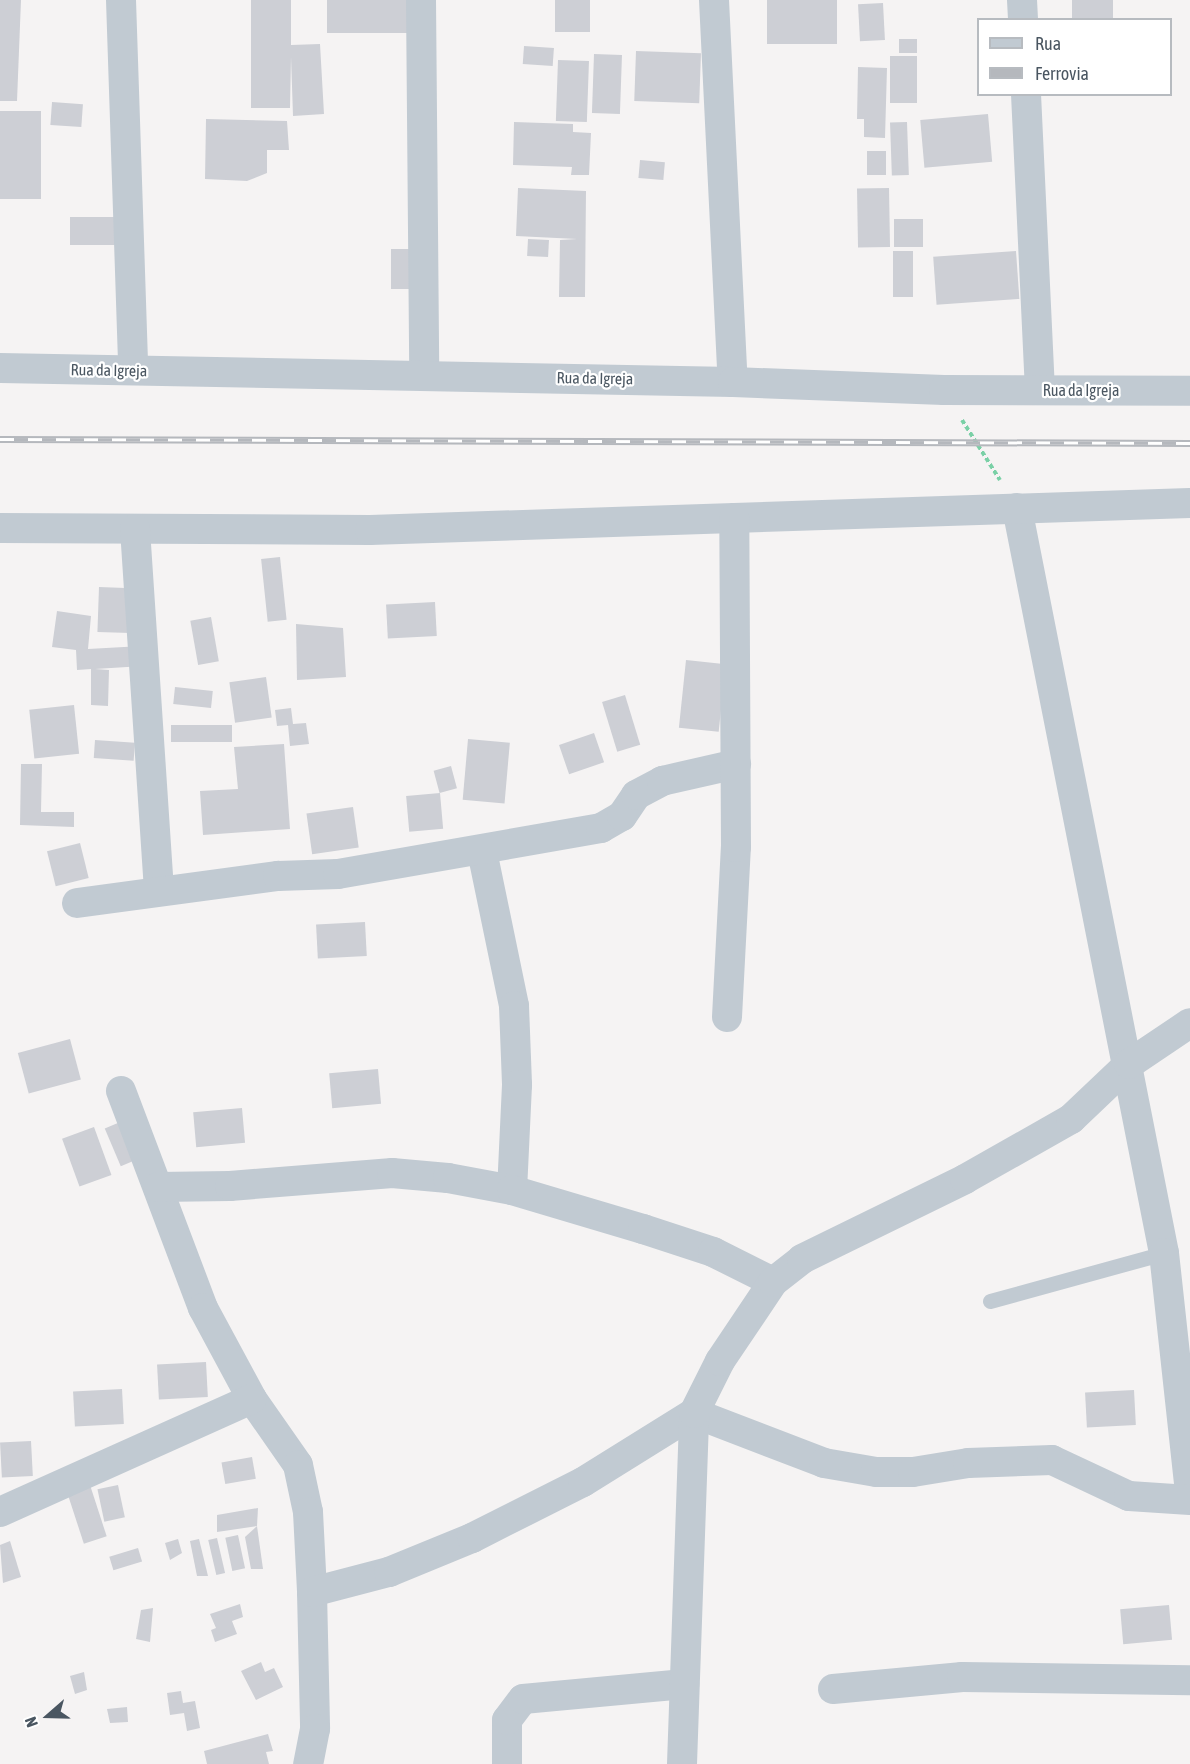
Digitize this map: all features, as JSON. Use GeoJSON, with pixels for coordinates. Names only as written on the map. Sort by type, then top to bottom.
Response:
{"type":"FeatureCollection","features":[{"type":"Feature","properties":{"kind":"street"},"geometry":{"type":"LineString","coordinates":[[121,0],[133,370]]}},
{"type":"Feature","properties":{"kind":"street"},"geometry":{"type":"LineString","coordinates":[[421,0],[424,375]]}},
{"type":"Feature","properties":{"kind":"street"},"geometry":{"type":"LineString","coordinates":[[714,0],[733,382]]}},
{"type":"Feature","properties":{"kind":"street"},"geometry":{"type":"LineString","coordinates":[[1022,0],[1023,18]]}},
{"type":"Feature","properties":{"kind":"street"},"geometry":{"type":"LineString","coordinates":[[1026,96],[1040,390]]}},
{"type":"Feature","properties":{"kind":"street","name":"Rua da Igreja"},"geometry":{"type":"LineString","coordinates":[[0,368],[733,382],[944,390],[1190,390]]}},
{"type":"Feature","properties":{"kind":"street"},"geometry":{"type":"LineString","coordinates":[[0,528],[370,530],[1190,503]]}},
{"type":"Feature","properties":{"kind":"street"},"geometry":{"type":"LineString","coordinates":[[1017,508],[1091,896],[1129,1064],[1177,1250],[1190,1492]]}},
{"type":"Feature","properties":{"kind":"street"},"geometry":{"type":"LineString","coordinates":[[728,1017],[736,764],[734,518]]}},
{"type":"Feature","properties":{"kind":"street"},"geometry":{"type":"LineString","coordinates":[[135,529],[159,890]]}},
{"type":"Feature","properties":{"kind":"street"},"geometry":{"type":"LineString","coordinates":[[77,903],[159,890],[278,876],[338,874],[482,851],[601,828],[622,816],[636,795],[662,781],[736,764]]}},
{"type":"Feature","properties":{"kind":"street"},"geometry":{"type":"LineString","coordinates":[[482,851],[514,1006],[517,1086],[512,1190]]}},
{"type":"Feature","properties":{"kind":"street"},"geometry":{"type":"LineString","coordinates":[[682,1764],[694,1413],[720,1361],[773,1282],[802,1259],[965,1179],[1071,1119],[1129,1064],[1190,1023]]}},
{"type":"Feature","properties":{"kind":"street"},"geometry":{"type":"LineString","coordinates":[[121,1091],[203,1308],[252,1399],[298,1465],[308,1512],[312,1592],[315,1729],[308,1764]]}},
{"type":"Feature","properties":{"kind":"street"},"geometry":{"type":"LineString","coordinates":[[158,1186],[230,1186],[392,1173],[512,1190],[712,1252],[773,1282]]}},
{"type":"Feature","properties":{"kind":"street"},"geometry":{"type":"LineString","coordinates":[[0,1512],[252,1399]]}},
{"type":"Feature","properties":{"kind":"street"},"geometry":{"type":"LineString","coordinates":[[694,1413],[824,1463],[876,1472],[913,1472],[980,1462],[1052,1460],[1129,1496],[1190,1500]]}},
{"type":"Feature","properties":{"kind":"street"},"geometry":{"type":"LineString","coordinates":[[312,1592],[389,1572],[472,1538],[583,1482],[694,1413]]}},
{"type":"Feature","properties":{"kind":"street"},"geometry":{"type":"LineString","coordinates":[[833,1689],[962,1677],[1190,1680]]}},
{"type":"Feature","properties":{"kind":"street"},"geometry":{"type":"LineString","coordinates":[[507,1764],[507,1720],[524,1699],[684,1684]]}},
{"type":"Feature","properties":{"kind":"lane"},"geometry":{"type":"LineString","coordinates":[[990,1301],[1177,1250]]}},
{"type":"Feature","properties":{"kind":"path"},"geometry":{"type":"LineString","coordinates":[[944,390],[1017,508]]}},
{"type":"Feature","properties":{"kind":"building"},"geometry":{"type":"Polygon","coordinates":[[[0,0],[21,0],[17,101],[0,101],[0,0]]]}},
{"type":"Feature","properties":{"kind":"building"},"geometry":{"type":"Polygon","coordinates":[[[251,0],[291,0],[291,45],[320,44],[324,114],[293,116],[291,57],[290,108],[251,108],[251,0]]]}},
{"type":"Feature","properties":{"kind":"building"},"geometry":{"type":"Polygon","coordinates":[[[327,0],[408,0],[408,33],[327,33],[327,0]]]}},
{"type":"Feature","properties":{"kind":"building"},"geometry":{"type":"Polygon","coordinates":[[[555,0],[590,0],[590,32],[555,32],[555,0]]]}},
{"type":"Feature","properties":{"kind":"building"},"geometry":{"type":"Polygon","coordinates":[[[767,0],[837,0],[837,44],[767,44],[767,0]]]}},
{"type":"Feature","properties":{"kind":"building"},"geometry":{"type":"Polygon","coordinates":[[[1072,0],[1113,0],[1113,18],[1072,18],[1072,0]]]}},
{"type":"Feature","properties":{"kind":"building"},"geometry":{"type":"Polygon","coordinates":[[[883,3],[885,40],[860,41],[858,4],[883,3]]]}},
{"type":"Feature","properties":{"kind":"building"},"geometry":{"type":"Polygon","coordinates":[[[899,39],[917,39],[917,53],[899,53],[899,39]]]}},
{"type":"Feature","properties":{"kind":"building"},"geometry":{"type":"Polygon","coordinates":[[[524,46],[554,48],[553,66],[523,64],[524,46]]]}},
{"type":"Feature","properties":{"kind":"building"},"geometry":{"type":"Polygon","coordinates":[[[636,51],[701,53],[699,103],[634,101],[636,51]]]}},
{"type":"Feature","properties":{"kind":"building"},"geometry":{"type":"Polygon","coordinates":[[[594,54],[622,55],[620,114],[592,113],[594,54]]]}},
{"type":"Feature","properties":{"kind":"building"},"geometry":{"type":"Polygon","coordinates":[[[890,56],[917,56],[917,103],[890,103],[890,56]]]}},
{"type":"Feature","properties":{"kind":"building"},"geometry":{"type":"Polygon","coordinates":[[[558,60],[589,61],[587,122],[556,121],[558,60]]]}},
{"type":"Feature","properties":{"kind":"building"},"geometry":{"type":"Polygon","coordinates":[[[858,67],[887,68],[885,138],[864,137],[864,119],[857,119],[858,67]]]}},
{"type":"Feature","properties":{"kind":"building"},"geometry":{"type":"Polygon","coordinates":[[[52,102],[83,104],[81,127],[50,125],[52,102]]]}},
{"type":"Feature","properties":{"kind":"building"},"geometry":{"type":"Polygon","coordinates":[[[0,111],[41,111],[41,199],[0,199],[0,111]]]}},
{"type":"Feature","properties":{"kind":"building"},"geometry":{"type":"Polygon","coordinates":[[[988,114],[992,162],[924,168],[920,120],[988,114]]]}},
{"type":"Feature","properties":{"kind":"building"},"geometry":{"type":"Polygon","coordinates":[[[206,119],[287,121],[289,150],[267,150],[267,173],[247,181],[205,179],[206,119]]]}},
{"type":"Feature","properties":{"kind":"building"},"geometry":{"type":"Polygon","coordinates":[[[514,122],[573,124],[573,132],[591,133],[589,175],[571,175],[572,167],[513,165],[514,122]]]}},
{"type":"Feature","properties":{"kind":"building"},"geometry":{"type":"Polygon","coordinates":[[[907,122],[909,175],[892,176],[890,123],[907,122]]]}},
{"type":"Feature","properties":{"kind":"building"},"geometry":{"type":"Polygon","coordinates":[[[867,151],[886,151],[886,175],[867,175],[867,151]]]}},
{"type":"Feature","properties":{"kind":"building"},"geometry":{"type":"Polygon","coordinates":[[[640,160],[665,162],[663,180],[638,178],[640,160]]]}},
{"type":"Feature","properties":{"kind":"building"},"geometry":{"type":"Polygon","coordinates":[[[518,188],[586,191],[585,297],[559,297],[560,240],[577,239],[516,236],[518,188]]]}},
{"type":"Feature","properties":{"kind":"building"},"geometry":{"type":"Polygon","coordinates":[[[889,188],[890,247],[858,248],[857,189],[889,188]]]}},
{"type":"Feature","properties":{"kind":"building"},"geometry":{"type":"Polygon","coordinates":[[[70,217],[117,217],[117,245],[70,245],[70,217]]]}},
{"type":"Feature","properties":{"kind":"building"},"geometry":{"type":"Polygon","coordinates":[[[894,219],[923,219],[923,247],[894,247],[894,219]]]}},
{"type":"Feature","properties":{"kind":"building"},"geometry":{"type":"Polygon","coordinates":[[[528,239],[549,240],[548,257],[527,256],[528,239]]]}},
{"type":"Feature","properties":{"kind":"building"},"geometry":{"type":"Polygon","coordinates":[[[391,249],[419,249],[419,289],[391,289],[391,249]]]}},
{"type":"Feature","properties":{"kind":"building"},"geometry":{"type":"Polygon","coordinates":[[[893,251],[913,251],[913,297],[893,297],[893,251]]]}},
{"type":"Feature","properties":{"kind":"building"},"geometry":{"type":"Polygon","coordinates":[[[1016,251],[1019,299],[937,305],[933,257],[1016,251]]]}},
{"type":"Feature","properties":{"kind":"building"},"geometry":{"type":"Polygon","coordinates":[[[280,557],[287,620],[268,622],[261,559],[280,557]]]}},
{"type":"Feature","properties":{"kind":"building"},"geometry":{"type":"Polygon","coordinates":[[[99,587],[132,588],[130,633],[97,632],[99,587]]]}},
{"type":"Feature","properties":{"kind":"building"},"geometry":{"type":"Polygon","coordinates":[[[435,602],[437,636],[388,639],[386,605],[435,602]]]}},
{"type":"Feature","properties":{"kind":"building"},"geometry":{"type":"Polygon","coordinates":[[[57,611],[91,616],[88,649],[142,646],[143,666],[95,669],[109,670],[108,706],[91,705],[91,669],[77,670],[76,650],[52,647],[57,611]]]}},
{"type":"Feature","properties":{"kind":"building"},"geometry":{"type":"Polygon","coordinates":[[[211,617],[219,661],[198,665],[190,621],[211,617]]]}},
{"type":"Feature","properties":{"kind":"building"},"geometry":{"type":"Polygon","coordinates":[[[296,624],[343,628],[346,677],[297,680],[296,624]]]}},
{"type":"Feature","properties":{"kind":"building"},"geometry":{"type":"Polygon","coordinates":[[[686,660],[726,664],[719,732],[679,728],[686,660]]]}},
{"type":"Feature","properties":{"kind":"building"},"geometry":{"type":"Polygon","coordinates":[[[266,677],[272,718],[235,723],[229,682],[266,677]]]}},
{"type":"Feature","properties":{"kind":"building"},"geometry":{"type":"Polygon","coordinates":[[[175,687],[213,691],[211,708],[173,704],[175,687]]]}},
{"type":"Feature","properties":{"kind":"building"},"geometry":{"type":"Polygon","coordinates":[[[625,695],[640,745],[617,752],[602,702],[625,695]]]}},
{"type":"Feature","properties":{"kind":"building"},"geometry":{"type":"Polygon","coordinates":[[[74,705],[79,754],[34,758],[29,710],[74,705]]]}},
{"type":"Feature","properties":{"kind":"building"},"geometry":{"type":"Polygon","coordinates":[[[291,708],[293,724],[306,723],[309,744],[290,746],[288,725],[277,726],[275,710],[291,708]]]}},
{"type":"Feature","properties":{"kind":"building"},"geometry":{"type":"Polygon","coordinates":[[[171,725],[232,725],[232,742],[171,742],[171,725]]]}},
{"type":"Feature","properties":{"kind":"building"},"geometry":{"type":"Polygon","coordinates":[[[594,733],[604,762],[569,774],[559,745],[594,733]]]}},
{"type":"Feature","properties":{"kind":"building"},"geometry":{"type":"Polygon","coordinates":[[[468,739],[510,743],[505,803],[463,800],[468,739]]]}},
{"type":"Feature","properties":{"kind":"building"},"geometry":{"type":"Polygon","coordinates":[[[95,740],[135,743],[134,761],[94,758],[95,740]]]}},
{"type":"Feature","properties":{"kind":"building"},"geometry":{"type":"Polygon","coordinates":[[[284,744],[290,829],[203,835],[200,791],[238,789],[234,747],[284,744]]]}},
{"type":"Feature","properties":{"kind":"building"},"geometry":{"type":"Polygon","coordinates":[[[21,764],[42,764],[41,812],[74,812],[74,827],[20,825],[21,764]]]}},
{"type":"Feature","properties":{"kind":"building"},"geometry":{"type":"Polygon","coordinates":[[[451,766],[457,788],[440,793],[434,771],[451,766]]]}},
{"type":"Feature","properties":{"kind":"building"},"geometry":{"type":"Polygon","coordinates":[[[440,793],[443,829],[409,832],[406,796],[440,793]]]}},
{"type":"Feature","properties":{"kind":"building"},"geometry":{"type":"Polygon","coordinates":[[[353,807],[359,848],[312,854],[306,814],[353,807]]]}},
{"type":"Feature","properties":{"kind":"building"},"geometry":{"type":"Polygon","coordinates":[[[80,843],[89,878],[56,886],[47,851],[80,843]]]}},
{"type":"Feature","properties":{"kind":"building"},"geometry":{"type":"Polygon","coordinates":[[[365,922],[367,956],[318,959],[316,925],[365,922]]]}},
{"type":"Feature","properties":{"kind":"building"},"geometry":{"type":"Polygon","coordinates":[[[70,1039],[81,1080],[29,1094],[18,1053],[70,1039]]]}},
{"type":"Feature","properties":{"kind":"building"},"geometry":{"type":"Polygon","coordinates":[[[378,1069],[381,1104],[332,1108],[329,1073],[378,1069]]]}},
{"type":"Feature","properties":{"kind":"building"},"geometry":{"type":"Polygon","coordinates":[[[242,1108],[245,1143],[196,1147],[193,1112],[242,1108]]]}},
{"type":"Feature","properties":{"kind":"building"},"geometry":{"type":"Polygon","coordinates":[[[125,1120],[141,1158],[121,1166],[105,1129],[125,1120]]]}},
{"type":"Feature","properties":{"kind":"building"},"geometry":{"type":"Polygon","coordinates":[[[94,1127],[111,1175],[79,1187],[62,1139],[94,1127]]]}},
{"type":"Feature","properties":{"kind":"building"},"geometry":{"type":"Polygon","coordinates":[[[206,1362],[208,1397],[159,1400],[157,1365],[206,1362]]]}},
{"type":"Feature","properties":{"kind":"building"},"geometry":{"type":"Polygon","coordinates":[[[122,1389],[124,1424],[75,1427],[73,1392],[122,1389]]]}},
{"type":"Feature","properties":{"kind":"building"},"geometry":{"type":"Polygon","coordinates":[[[1134,1390],[1136,1425],[1087,1428],[1085,1393],[1134,1390]]]}},
{"type":"Feature","properties":{"kind":"building"},"geometry":{"type":"Polygon","coordinates":[[[31,1441],[33,1476],[2,1478],[0,1443],[31,1441]]]}},
{"type":"Feature","properties":{"kind":"building"},"geometry":{"type":"Polygon","coordinates":[[[252,1457],[256,1479],[225,1484],[221,1462],[252,1457]]]}},
{"type":"Feature","properties":{"kind":"building"},"geometry":{"type":"Polygon","coordinates":[[[90,1485],[107,1536],[84,1544],[67,1492],[90,1485]]]}},
{"type":"Feature","properties":{"kind":"building"},"geometry":{"type":"Polygon","coordinates":[[[118,1485],[125,1517],[104,1522],[97,1489],[118,1485]]]}},
{"type":"Feature","properties":{"kind":"building"},"geometry":{"type":"Polygon","coordinates":[[[258,1508],[257,1526],[217,1532],[217,1515],[258,1508]]]}},
{"type":"Feature","properties":{"kind":"building"},"geometry":{"type":"Polygon","coordinates":[[[257,1526],[263,1569],[251,1569],[245,1537],[257,1526]]]}},
{"type":"Feature","properties":{"kind":"building"},"geometry":{"type":"Polygon","coordinates":[[[238,1535],[245,1568],[232,1571],[225,1538],[238,1535]]]}},
{"type":"Feature","properties":{"kind":"building"},"geometry":{"type":"Polygon","coordinates":[[[217,1538],[225,1573],[216,1575],[208,1540],[217,1538]]]}},
{"type":"Feature","properties":{"kind":"building"},"geometry":{"type":"Polygon","coordinates":[[[178,1539],[182,1553],[170,1560],[165,1543],[178,1539]]]}},
{"type":"Feature","properties":{"kind":"building"},"geometry":{"type":"Polygon","coordinates":[[[199,1539],[208,1576],[197,1576],[190,1541],[199,1539]]]}},
{"type":"Feature","properties":{"kind":"building"},"geometry":{"type":"Polygon","coordinates":[[[10,1541],[21,1577],[3,1583],[0,1545],[10,1541]]]}},
{"type":"Feature","properties":{"kind":"building"},"geometry":{"type":"Polygon","coordinates":[[[138,1548],[142,1561],[113,1570],[109,1557],[138,1548]]]}},
{"type":"Feature","properties":{"kind":"building"},"geometry":{"type":"Polygon","coordinates":[[[240,1604],[243,1617],[232,1621],[237,1634],[215,1642],[211,1630],[216,1628],[210,1614],[240,1604]]]}},
{"type":"Feature","properties":{"kind":"building"},"geometry":{"type":"Polygon","coordinates":[[[1169,1605],[1172,1640],[1123,1644],[1120,1609],[1169,1605]]]}},
{"type":"Feature","properties":{"kind":"building"},"geometry":{"type":"Polygon","coordinates":[[[153,1608],[150,1642],[136,1639],[141,1610],[153,1608]]]}},
{"type":"Feature","properties":{"kind":"building"},"geometry":{"type":"Polygon","coordinates":[[[261,1662],[265,1672],[274,1668],[283,1687],[256,1700],[241,1671],[261,1662]]]}},
{"type":"Feature","properties":{"kind":"building"},"geometry":{"type":"Polygon","coordinates":[[[84,1672],[87,1690],[75,1694],[70,1676],[84,1672]]]}},
{"type":"Feature","properties":{"kind":"building"},"geometry":{"type":"Polygon","coordinates":[[[181,1691],[183,1703],[195,1701],[200,1728],[187,1731],[184,1713],[170,1715],[167,1693],[181,1691]]]}},
{"type":"Feature","properties":{"kind":"building"},"geometry":{"type":"Polygon","coordinates":[[[127,1707],[128,1722],[110,1723],[107,1709],[127,1707]]]}},
{"type":"Feature","properties":{"kind":"building"},"geometry":{"type":"Polygon","coordinates":[[[268,1734],[273,1751],[266,1752],[269,1764],[207,1764],[204,1751],[268,1734]]]}},
{"type":"Feature","properties":{"kind":"railway"},"geometry":{"type":"LineString","coordinates":[[0,439],[1190,443]]}}]}
